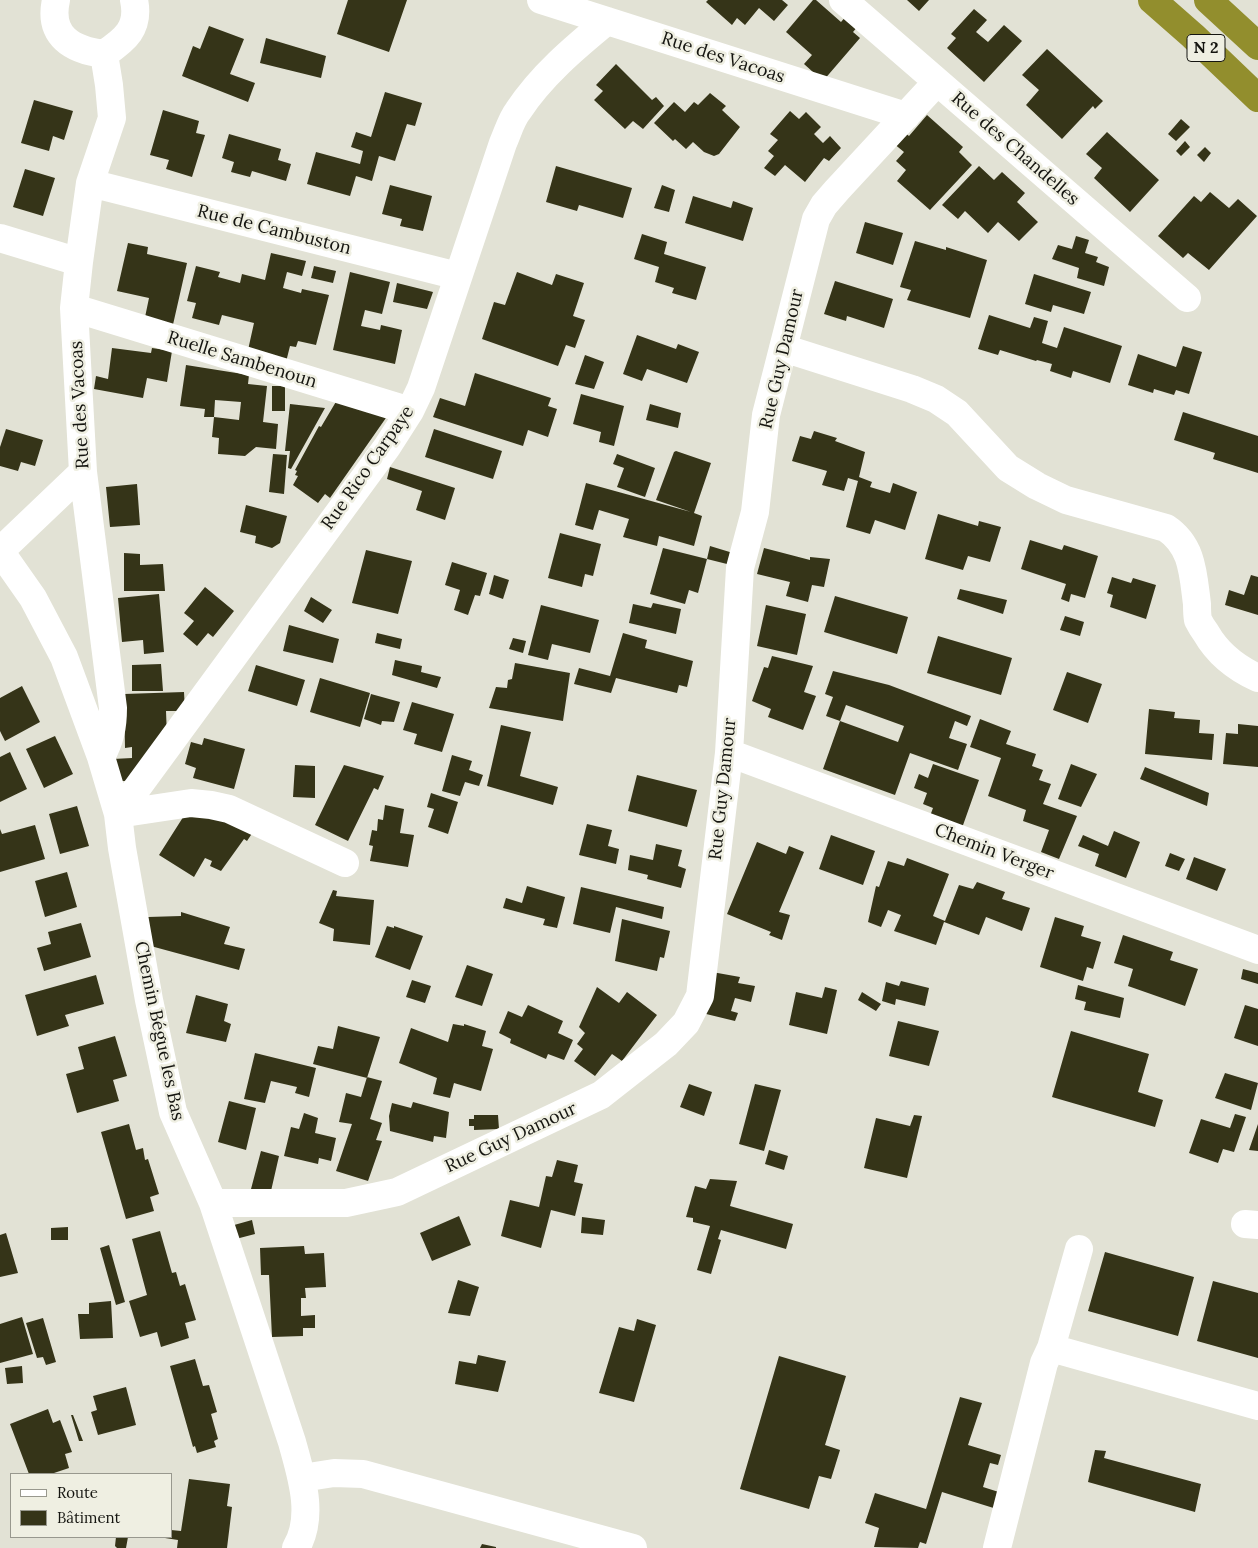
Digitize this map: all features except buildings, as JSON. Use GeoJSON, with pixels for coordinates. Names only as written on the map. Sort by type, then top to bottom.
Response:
{"type":"FeatureCollection","features":[{"type":"Feature","properties":{"kind":"highway","name":"N 2"},"geometry":{"type":"LineString","coordinates":[[1152,0],[1194,36],[1258,98]]}},
{"type":"Feature","properties":{"kind":"highway","name":"N 2"},"geometry":{"type":"LineString","coordinates":[[1208,0],[1258,46]]}},
{"type":"Feature","properties":{"kind":"street"},"geometry":{"type":"LineString","coordinates":[[56,0],[54,11],[56,26],[65,40],[78,49],[104,54],[122,42],[131,31],[136,16],[134,0]]}},
{"type":"Feature","properties":{"kind":"street","name":"Rue des Vacoas"},"geometry":{"type":"LineString","coordinates":[[541,0],[906,116]]}},
{"type":"Feature","properties":{"kind":"street","name":"Rue des Chandelles"},"geometry":{"type":"LineString","coordinates":[[843,0],[1187,298]]}},
{"type":"Feature","properties":{"kind":"street","name":"Rue Rico Carpaye"},"geometry":{"type":"LineString","coordinates":[[118,814],[387,447],[410,411],[421,388],[503,143],[516,113],[536,87],[571,50],[607,21]]}},
{"type":"Feature","properties":{"kind":"street","name":"Rue des Vacoas"},"geometry":{"type":"LineString","coordinates":[[101,757],[108,743],[112,727],[113,708],[83,472],[74,308],[90,183],[112,118],[104,54]]}},
{"type":"Feature","properties":{"kind":"street","name":"Rue Guy Damour"},"geometry":{"type":"LineString","coordinates":[[213,1203],[346,1203],[397,1192],[601,1095],[666,1044],[686,1022],[700,996],[729,753],[740,568],[755,512],[766,414],[816,219],[824,204],[937,82]]}},
{"type":"Feature","properties":{"kind":"street","name":"Rue de Cambuston"},"geometry":{"type":"LineString","coordinates":[[90,183],[458,276]]}},
{"type":"Feature","properties":{"kind":"street"},"geometry":{"type":"LineString","coordinates":[[0,238],[79,262]]}},
{"type":"Feature","properties":{"kind":"street","name":"Ruelle Sambenoun"},"geometry":{"type":"LineString","coordinates":[[74,308],[410,411]]}},
{"type":"Feature","properties":{"kind":"street"},"geometry":{"type":"LineString","coordinates":[[783,348],[912,389],[936,399],[956,413],[1008,468],[1037,486],[1066,500],[1166,528],[1176,535],[1183,544],[1193,569],[1198,620],[1209,639],[1224,657],[1244,672],[1258,678]]}},
{"type":"Feature","properties":{"kind":"street"},"geometry":{"type":"LineString","coordinates":[[0,551],[83,472]]}},
{"type":"Feature","properties":{"kind":"street","name":"Chemin Bégue les Bas"},"geometry":{"type":"LineString","coordinates":[[0,551],[33,598],[64,657],[101,757],[118,814],[122,848],[149,1000],[173,1112],[213,1203],[292,1442],[302,1478],[306,1511],[300,1541],[296,1548]]}},
{"type":"Feature","properties":{"kind":"street","name":"Chemin Verger"},"geometry":{"type":"LineString","coordinates":[[729,753],[1258,950]]}},
{"type":"Feature","properties":{"kind":"street"},"geometry":{"type":"LineString","coordinates":[[118,814],[191,803],[211,804],[229,809],[344,863]]}},
{"type":"Feature","properties":{"kind":"street"},"geometry":{"type":"LineString","coordinates":[[996,1548],[1044,1363],[1079,1249]]}},
{"type":"Feature","properties":{"kind":"street"},"geometry":{"type":"LineString","coordinates":[[1050,1348],[1258,1406]]}},
{"type":"Feature","properties":{"kind":"street"},"geometry":{"type":"LineString","coordinates":[[302,1478],[334,1473],[362,1474],[633,1548]]}}]}
